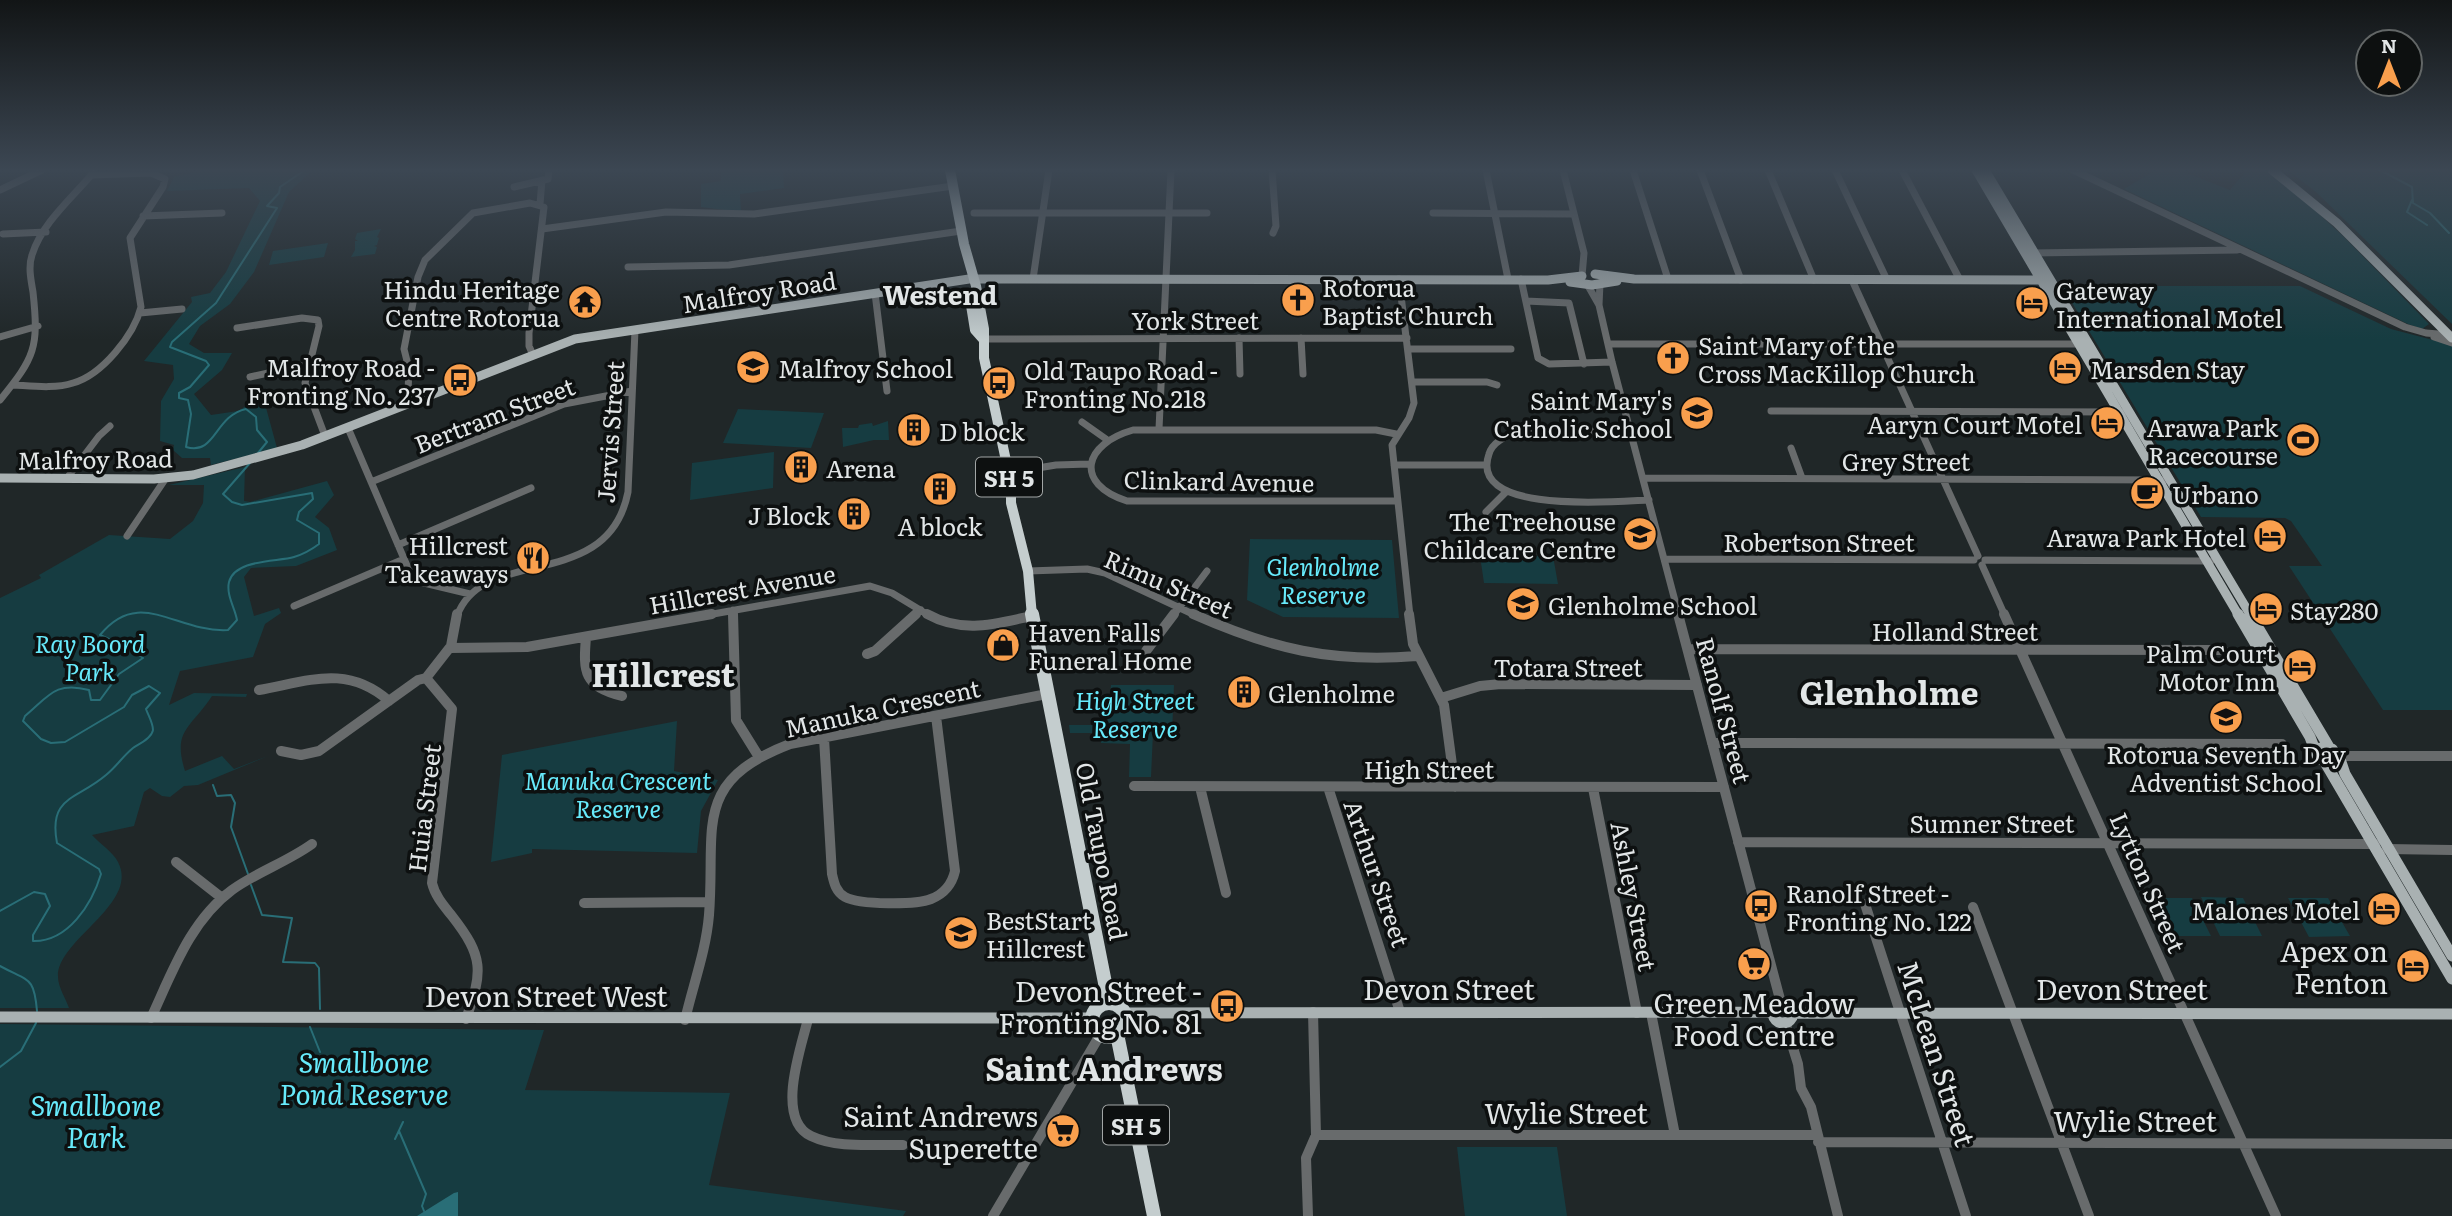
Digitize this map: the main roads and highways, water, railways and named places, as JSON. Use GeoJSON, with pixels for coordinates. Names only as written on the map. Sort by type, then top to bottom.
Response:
{"type":"FeatureCollection","features":[{"type":"Feature","properties":{"kind":"highway","name":"Old Taupo Road"},"geometry":{"type":"LineString","coordinates":[[955,227],[984,328],[984,358],[1008,472],[1011,503],[1028,571],[1032,616],[1109,1003]]}},
{"type":"Feature","properties":{"kind":"highway"},"geometry":{"type":"LineString","coordinates":[[1092,1018],[1100,1006],[1109,1003],[1121,1007],[1124,1013]]}},
{"type":"Feature","properties":{"kind":"highway","name":"SH 5"},"geometry":{"type":"LineString","coordinates":[[1109,1035],[1124,1026],[1124,1013]]}},
{"type":"Feature","properties":{"kind":"highway","name":"SH 5"},"geometry":{"type":"LineString","coordinates":[[1092,1018],[1093,1028],[1109,1035]]}},
{"type":"Feature","properties":{"kind":"highway","name":"SH 5"},"geometry":{"type":"LineString","coordinates":[[1109,1035],[1154,1216]]}},
{"type":"Feature","properties":{"kind":"main road"},"geometry":{"type":"LineString","coordinates":[[2010,227],[2083,344],[2118,412],[2259,650],[2315,748],[2315,754],[2326,764],[2452,979]]}},
{"type":"Feature","properties":{"kind":"main road"},"geometry":{"type":"LineString","coordinates":[[2019,227],[2034,253],[2045,280]]}},
{"type":"Feature","properties":{"kind":"main road"},"geometry":{"type":"LineString","coordinates":[[2341,227],[2451,336]]}},
{"type":"Feature","properties":{"kind":"main road"},"geometry":{"type":"LineString","coordinates":[[2346,227],[2451,336]]}},
{"type":"Feature","properties":{"kind":"main road","name":"Malfroy Road"},"geometry":{"type":"LineString","coordinates":[[0,478],[166,478],[266,457],[348,428],[575,339],[969,279],[2045,280]]}},
{"type":"Feature","properties":{"kind":"main road"},"geometry":{"type":"LineString","coordinates":[[2083,344],[2130,413],[2329,747],[2341,759],[2390,850],[2451,951]]}},
{"type":"Feature","properties":{"kind":"main road"},"geometry":{"type":"LineString","coordinates":[[2259,650],[2272,650]]}},
{"type":"Feature","properties":{"kind":"main road"},"geometry":{"type":"LineString","coordinates":[[2315,748],[2329,747]]}},
{"type":"Feature","properties":{"kind":"main road"},"geometry":{"type":"LineString","coordinates":[[2326,764],[2335,766],[2341,759]]}},
{"type":"Feature","properties":{"kind":"main road","name":"Devon Street"},"geometry":{"type":"LineString","coordinates":[[1124,1013],[1651,1013],[1788,1006],[1789,1018],[1901,1012],[2452,1014]]}},
{"type":"Feature","properties":{"kind":"main road","name":"Devon Street West"},"geometry":{"type":"LineString","coordinates":[[0,1017],[685,1020],[1092,1018]]}},
{"type":"Feature","properties":{"kind":"waterway"},"geometry":{"type":"LineString","coordinates":[[258,453],[267,442],[257,430],[256,417],[246,409],[227,419],[204,446],[186,447],[191,414],[188,400],[179,398],[179,393],[190,387],[209,365],[206,361],[170,347],[172,342],[216,303],[265,227]]}},
{"type":"Feature","properties":{"kind":"waterway"},"geometry":{"type":"LineString","coordinates":[[2443,227],[2449,233]]}},
{"type":"Feature","properties":{"kind":"waterway"},"geometry":{"type":"LineString","coordinates":[[0,911],[34,892],[45,894],[50,906],[33,935],[33,941],[46,940],[57,935],[68,928],[85,909],[101,874],[99,869],[57,843],[57,816],[67,801],[106,775],[129,751],[150,736],[153,727],[146,709],[160,693],[149,686],[132,695],[124,707],[65,742],[51,743],[41,739],[23,721],[25,716],[53,692],[68,687],[89,690],[91,700],[100,700],[119,674],[143,658],[133,650],[100,635],[115,621],[130,614],[144,613],[209,629],[228,630],[237,620],[229,582],[239,569],[298,556],[319,544],[319,533],[297,520],[299,512],[313,499],[312,493],[242,505],[232,502],[223,494],[250,463]]}},
{"type":"Feature","properties":{"kind":"waterway"},"geometry":{"type":"LineString","coordinates":[[213,785],[217,796],[231,795],[235,803],[231,827],[248,874]]}},
{"type":"Feature","properties":{"kind":"waterway"},"geometry":{"type":"LineString","coordinates":[[251,885],[262,915],[292,918],[283,962],[315,963],[319,968],[320,1009]]}},
{"type":"Feature","properties":{"kind":"waterway"},"geometry":{"type":"LineString","coordinates":[[0,966],[28,981],[34,991],[37,1011]]}},
{"type":"Feature","properties":{"kind":"waterway"},"geometry":{"type":"LineString","coordinates":[[0,1067],[21,1051],[36,1023]]}},
{"type":"Feature","properties":{"kind":"waterway"},"geometry":{"type":"LineString","coordinates":[[310,1027],[320,1052]]}},
{"type":"Feature","properties":{"kind":"waterway"},"geometry":{"type":"LineString","coordinates":[[410,1105],[417,1088]]}},
{"type":"Feature","properties":{"kind":"waterway"},"geometry":{"type":"LineString","coordinates":[[395,1139],[403,1122]]}},
{"type":"Feature","properties":{"kind":"waterway"},"geometry":{"type":"LineString","coordinates":[[399,1131],[426,1194],[422,1206],[424,1211]]}},
{"type":"Feature","properties":{"kind":"place","name":"Rotorua Baptist Church"},"geometry":{"type":"Point","coordinates":[1298,300]}},
{"type":"Feature","properties":{"kind":"place","name":"Hindu Heritage Centre Rotorua"},"geometry":{"type":"Point","coordinates":[585,302]}},
{"type":"Feature","properties":{"kind":"place","name":"Gateway International Motel"},"geometry":{"type":"Point","coordinates":[2032,303]}},
{"type":"Feature","properties":{"kind":"place","name":"Saint Mary of the Cross MacKillop Church"},"geometry":{"type":"Point","coordinates":[1673,358]}},
{"type":"Feature","properties":{"kind":"place","name":"Malfroy School"},"geometry":{"type":"Point","coordinates":[753,367]}},
{"type":"Feature","properties":{"kind":"place","name":"Marsden Stay"},"geometry":{"type":"Point","coordinates":[2065,368]}},
{"type":"Feature","properties":{"kind":"place","name":"Malfroy Road - Fronting No. 237"},"geometry":{"type":"Point","coordinates":[460,380]}},
{"type":"Feature","properties":{"kind":"place","name":"Old Taupo Road - Fronting No.218"},"geometry":{"type":"Point","coordinates":[999,383]}},
{"type":"Feature","properties":{"kind":"place","name":"Saint Mary's Catholic School"},"geometry":{"type":"Point","coordinates":[1697,413]}},
{"type":"Feature","properties":{"kind":"place","name":"Aaryn Court Motel"},"geometry":{"type":"Point","coordinates":[2107,423]}},
{"type":"Feature","properties":{"kind":"place","name":"D block"},"geometry":{"type":"Point","coordinates":[914,430]}},
{"type":"Feature","properties":{"kind":"place","name":"Arawa Park Racecourse"},"geometry":{"type":"Point","coordinates":[2303,440]}},
{"type":"Feature","properties":{"kind":"place","name":"Arena"},"geometry":{"type":"Point","coordinates":[801,467]}},
{"type":"Feature","properties":{"kind":"place","name":"A block"},"geometry":{"type":"Point","coordinates":[940,489]}},
{"type":"Feature","properties":{"kind":"place","name":"Urbano"},"geometry":{"type":"Point","coordinates":[2147,493]}},
{"type":"Feature","properties":{"kind":"place","name":"J Block"},"geometry":{"type":"Point","coordinates":[854,514]}},
{"type":"Feature","properties":{"kind":"place","name":"The Treehouse Childcare Centre"},"geometry":{"type":"Point","coordinates":[1640,534]}},
{"type":"Feature","properties":{"kind":"place","name":"Arawa Park Hotel"},"geometry":{"type":"Point","coordinates":[2270,536]}},
{"type":"Feature","properties":{"kind":"place","name":"Hillcrest Takeaways"},"geometry":{"type":"Point","coordinates":[533,558]}},
{"type":"Feature","properties":{"kind":"place","name":"Glenholme School"},"geometry":{"type":"Point","coordinates":[1523,604]}},
{"type":"Feature","properties":{"kind":"place","name":"Stay280"},"geometry":{"type":"Point","coordinates":[2266,609]}},
{"type":"Feature","properties":{"kind":"place","name":"Haven Falls Funeral Home"},"geometry":{"type":"Point","coordinates":[1003,645]}},
{"type":"Feature","properties":{"kind":"place","name":"Palm Court Motor Inn"},"geometry":{"type":"Point","coordinates":[2300,666]}},
{"type":"Feature","properties":{"kind":"place","name":"Glenholme"},"geometry":{"type":"Point","coordinates":[1244,692]}},
{"type":"Feature","properties":{"kind":"place","name":"Rotorua Seventh Day Adventist School"},"geometry":{"type":"Point","coordinates":[2226,717]}},
{"type":"Feature","properties":{"kind":"place","name":"Ranolf Street - Fronting No. 122"},"geometry":{"type":"Point","coordinates":[1761,906]}},
{"type":"Feature","properties":{"kind":"place","name":"Malones Motel"},"geometry":{"type":"Point","coordinates":[2384,909]}},
{"type":"Feature","properties":{"kind":"place","name":"BestStart Hillcrest"},"geometry":{"type":"Point","coordinates":[961,933]}},
{"type":"Feature","properties":{"kind":"place","name":"Green Meadow Food Centre"},"geometry":{"type":"Point","coordinates":[1754,964]}},
{"type":"Feature","properties":{"kind":"place","name":"Apex on Fenton"},"geometry":{"type":"Point","coordinates":[2413,966]}},
{"type":"Feature","properties":{"kind":"place","name":"Devon Street - Fronting No. 81"},"geometry":{"type":"Point","coordinates":[1227,1006]}},
{"type":"Feature","properties":{"kind":"place","name":"Saint Andrews Superette"},"geometry":{"type":"Point","coordinates":[1063,1131]}},
{"type":"Feature","properties":{"kind":"district","name":"Westend"},"geometry":{"type":"Point","coordinates":[940,293]}},
{"type":"Feature","properties":{"kind":"district","name":"Hillcrest"},"geometry":{"type":"Point","coordinates":[663,673]}},
{"type":"Feature","properties":{"kind":"district","name":"Glenholme"},"geometry":{"type":"Point","coordinates":[1889,691]}},
{"type":"Feature","properties":{"kind":"district","name":"Saint Andrews"},"geometry":{"type":"Point","coordinates":[1104,1067]}},
{"type":"Feature","properties":{"kind":"park label","name":"Glenholme Reserve"},"geometry":{"type":"Point","coordinates":[1323,579]}},
{"type":"Feature","properties":{"kind":"park label","name":"Ray Boord Park"},"geometry":{"type":"Point","coordinates":[90,656]}},
{"type":"Feature","properties":{"kind":"park label","name":"High Street Reserve"},"geometry":{"type":"Point","coordinates":[1135,713]}},
{"type":"Feature","properties":{"kind":"park label","name":"Manuka Crescent Reserve"},"geometry":{"type":"Point","coordinates":[618,793]}},
{"type":"Feature","properties":{"kind":"park label","name":"Smallbone Pond Reserve"},"geometry":{"type":"Point","coordinates":[364,1077]}},
{"type":"Feature","properties":{"kind":"park label","name":"Smallbone Park"},"geometry":{"type":"Point","coordinates":[96,1120]}}]}
